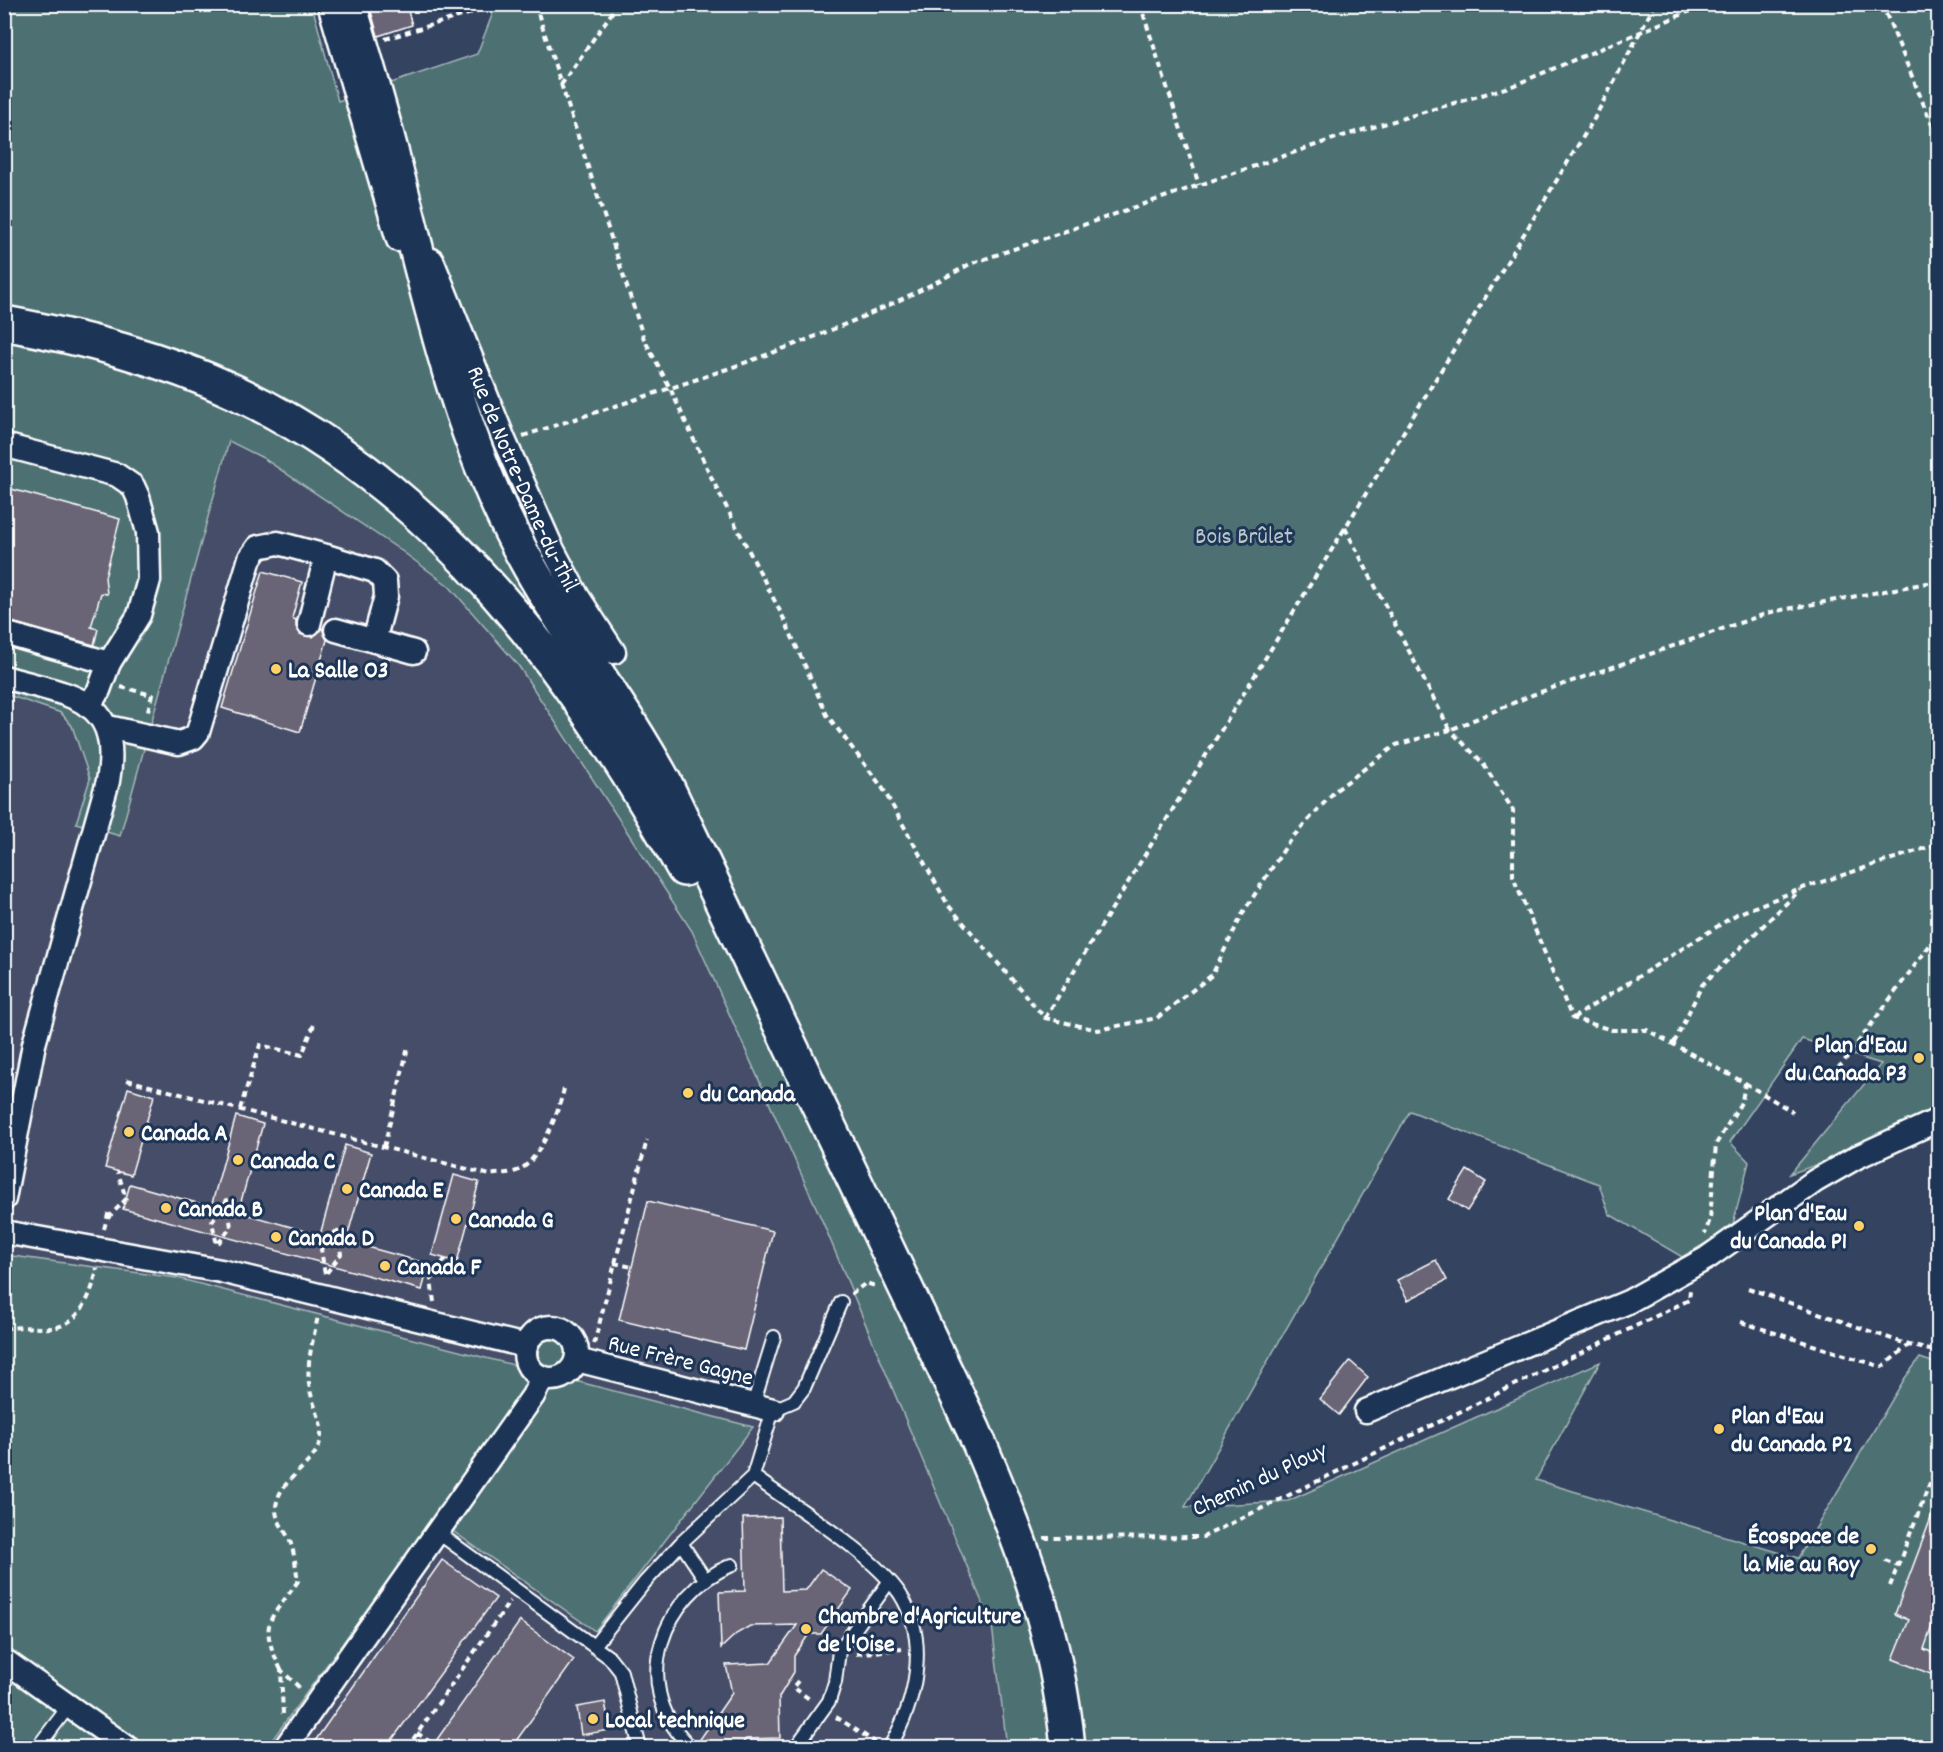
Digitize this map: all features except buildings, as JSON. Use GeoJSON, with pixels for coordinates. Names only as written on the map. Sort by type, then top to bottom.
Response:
{"type":"FeatureCollection","features":[{"type":"Feature","properties":{"kind":"main road","name":"Rue de Notre-Dame-du-Thil"},"geometry":{"type":"LineString","coordinates":[[349,4],[396,170],[437,296]]}},
{"type":"Feature","properties":{"kind":"main road"},"geometry":{"type":"LineString","coordinates":[[437,296],[461,414],[522,555],[556,615],[641,739],[699,854],[969,1422],[1006,1505],[1043,1609],[1058,1676],[1068,1748]]}},
{"type":"Feature","properties":{"kind":"main road"},"geometry":{"type":"LineString","coordinates":[[4,304],[126,333],[218,366],[295,403],[346,434],[401,473],[487,553],[558,639],[637,751],[699,854]]}},
{"type":"Feature","properties":{"kind":"main road"},"geometry":{"type":"LineString","coordinates":[[4,323],[100,344],[192,374],[263,406],[356,464],[410,505],[439,531],[525,629],[597,727],[655,817],[687,874],[888,1291],[974,1476],[1009,1562],[1031,1638],[1043,1693],[1049,1748]]}},
{"type":"Feature","properties":{"kind":"main road"},"geometry":{"type":"LineString","coordinates":[[4,343],[121,363],[263,406]]}},
{"type":"Feature","properties":{"kind":"street","name":"Rue de Notre-Dame-du-Thil"},"geometry":{"type":"LineString","coordinates":[[329,4],[406,270],[413,286],[437,296],[568,578],[614,652]]}},
{"type":"Feature","properties":{"kind":"street"},"geometry":{"type":"LineString","coordinates":[[4,445],[117,475],[132,486],[138,497],[148,532],[149,580],[139,615],[109,663],[99,690],[88,705]]}},
{"type":"Feature","properties":{"kind":"street"},"geometry":{"type":"LineString","coordinates":[[108,727],[179,742],[193,738],[202,724],[253,551],[271,543],[375,571],[385,581],[386,596],[374,641]]}},
{"type":"Feature","properties":{"kind":"street"},"geometry":{"type":"LineString","coordinates":[[309,624],[326,556]]}},
{"type":"Feature","properties":{"kind":"street"},"geometry":{"type":"LineString","coordinates":[[336,630],[414,652]]}},
{"type":"Feature","properties":{"kind":"street"},"geometry":{"type":"LineString","coordinates":[[4,633],[109,663]]}},
{"type":"Feature","properties":{"kind":"street"},"geometry":{"type":"LineString","coordinates":[[4,677],[66,694],[88,705],[108,727],[112,753],[108,781],[34,1044],[4,1199]]}},
{"type":"Feature","properties":{"kind":"street"},"geometry":{"type":"LineString","coordinates":[[1365,1412],[1594,1318],[1692,1267],[1815,1181],[1857,1157],[1938,1120]]}},
{"type":"Feature","properties":{"kind":"street"},"geometry":{"type":"LineString","coordinates":[[4,1232],[221,1271],[526,1346],[527,1364],[542,1378],[537,1390],[316,1704],[284,1736]]}},
{"type":"Feature","properties":{"kind":"street","name":"Rue Frère Gagne"},"geometry":{"type":"LineString","coordinates":[[526,1346],[531,1337],[541,1330],[560,1329],[574,1341],[577,1360],[570,1372],[562,1377],[542,1378]]}},
{"type":"Feature","properties":{"kind":"street","name":"Rue Frère Gagne"},"geometry":{"type":"LineString","coordinates":[[577,1360],[763,1407]]}},
{"type":"Feature","properties":{"kind":"street"},"geometry":{"type":"LineString","coordinates":[[4,1660],[128,1748]]}},
{"type":"Feature","properties":{"kind":"lane"},"geometry":{"type":"LineString","coordinates":[[763,1407],[794,1401],[804,1388],[841,1302]]}},
{"type":"Feature","properties":{"kind":"lane"},"geometry":{"type":"LineString","coordinates":[[594,1646],[645,1582],[681,1543],[753,1476],[774,1337]]}},
{"type":"Feature","properties":{"kind":"lane"},"geometry":{"type":"LineString","coordinates":[[753,1476],[850,1547],[890,1582],[905,1604],[914,1630],[916,1648],[912,1695],[902,1725],[889,1748]]}},
{"type":"Feature","properties":{"kind":"lane"},"geometry":{"type":"LineString","coordinates":[[437,1532],[610,1658],[621,1672],[640,1748]]}},
{"type":"Feature","properties":{"kind":"lane"},"geometry":{"type":"LineString","coordinates":[[681,1543],[705,1579]]}},
{"type":"Feature","properties":{"kind":"lane"},"geometry":{"type":"LineString","coordinates":[[682,1748],[686,1742],[671,1724],[661,1701],[657,1663],[663,1636],[677,1607],[705,1579],[732,1565]]}},
{"type":"Feature","properties":{"kind":"lane"},"geometry":{"type":"LineString","coordinates":[[795,1748],[823,1709],[835,1682],[838,1656],[890,1582]]}},
{"type":"Feature","properties":{"kind":"lane"},"geometry":{"type":"LineString","coordinates":[[37,1748],[69,1706]]}},
{"type":"Feature","properties":{"kind":"path"},"geometry":{"type":"LineString","coordinates":[[361,46],[475,12],[484,4]]}},
{"type":"Feature","properties":{"kind":"path"},"geometry":{"type":"LineString","coordinates":[[535,4],[644,339],[670,388],[712,481],[785,621],[827,715],[882,787],[948,905],[1045,1018],[1098,1030],[1157,1018],[1212,975],[1244,911],[1290,840],[1335,791],[1396,745],[1450,730],[1532,695],[1771,612],[1938,581]]}},
{"type":"Feature","properties":{"kind":"path"},"geometry":{"type":"LineString","coordinates":[[561,85],[618,4]]}},
{"type":"Feature","properties":{"kind":"path"},"geometry":{"type":"LineString","coordinates":[[1140,4],[1199,185]]}},
{"type":"Feature","properties":{"kind":"path"},"geometry":{"type":"LineString","coordinates":[[1045,1018],[1594,119],[1655,4]]}},
{"type":"Feature","properties":{"kind":"path"},"geometry":{"type":"LineString","coordinates":[[505,441],[670,388],[833,331],[868,313],[917,293],[970,264],[1336,138],[1512,86],[1707,4]]}},
{"type":"Feature","properties":{"kind":"path"},"geometry":{"type":"LineString","coordinates":[[1882,4],[1938,139]]}},
{"type":"Feature","properties":{"kind":"path"},"geometry":{"type":"LineString","coordinates":[[1345,528],[1450,730],[1482,762],[1513,810],[1514,877],[1572,1018]]}},
{"type":"Feature","properties":{"kind":"path"},"geometry":{"type":"LineString","coordinates":[[1572,1018],[1737,914],[1803,888],[1938,844]]}},
{"type":"Feature","properties":{"kind":"path"},"geometry":{"type":"LineString","coordinates":[[1674,1043],[1702,985],[1803,888]]}},
{"type":"Feature","properties":{"kind":"path"},"geometry":{"type":"LineString","coordinates":[[1808,1077],[1833,1072],[1842,1064],[1938,934]]}},
{"type":"Feature","properties":{"kind":"path"},"geometry":{"type":"LineString","coordinates":[[1572,1018],[1612,1030],[1647,1030],[1674,1043],[1793,1112]]}},
{"type":"Feature","properties":{"kind":"path"},"geometry":{"type":"LineString","coordinates":[[240,1109],[260,1045],[302,1055],[315,1022]]}},
{"type":"Feature","properties":{"kind":"path"},"geometry":{"type":"LineString","coordinates":[[384,1147],[408,1047]]}},
{"type":"Feature","properties":{"kind":"path"},"geometry":{"type":"LineString","coordinates":[[127,1080],[490,1175],[519,1170],[535,1154],[557,1115],[564,1089]]}},
{"type":"Feature","properties":{"kind":"path"},"geometry":{"type":"LineString","coordinates":[[1692,1267],[1710,1219],[1716,1144],[1742,1101],[1744,1083]]}},
{"type":"Feature","properties":{"kind":"path"},"geometry":{"type":"LineString","coordinates":[[594,1344],[647,1140]]}},
{"type":"Feature","properties":{"kind":"path"},"geometry":{"type":"LineString","coordinates":[[108,1218],[126,1198],[118,1172]]}},
{"type":"Feature","properties":{"kind":"path"},"geometry":{"type":"LineString","coordinates":[[227,1200],[231,1227],[217,1245],[212,1222],[227,1200]]}},
{"type":"Feature","properties":{"kind":"path"},"geometry":{"type":"LineString","coordinates":[[102,1238],[109,1211]]}},
{"type":"Feature","properties":{"kind":"path"},"geometry":{"type":"LineString","coordinates":[[337,1230],[341,1254],[325,1275],[321,1249],[337,1230]]}},
{"type":"Feature","properties":{"kind":"path"},"geometry":{"type":"LineString","coordinates":[[432,1307],[434,1300],[431,1280],[445,1259]]}},
{"type":"Feature","properties":{"kind":"path"},"geometry":{"type":"LineString","coordinates":[[614,1263],[632,1267]]}},
{"type":"Feature","properties":{"kind":"path"},"geometry":{"type":"LineString","coordinates":[[4,1329],[18,1326],[53,1328],[74,1319],[92,1290],[98,1264]]}},
{"type":"Feature","properties":{"kind":"path","name":"Chemin du Plouy"},"geometry":{"type":"LineString","coordinates":[[1037,1538],[1203,1538],[1689,1300],[1692,1267]]}},
{"type":"Feature","properties":{"kind":"path"},"geometry":{"type":"LineString","coordinates":[[841,1302],[867,1283],[888,1291]]}},
{"type":"Feature","properties":{"kind":"path"},"geometry":{"type":"LineString","coordinates":[[1749,1288],[1909,1345],[1938,1352]]}},
{"type":"Feature","properties":{"kind":"path"},"geometry":{"type":"LineString","coordinates":[[316,1704],[281,1670],[267,1641],[269,1622],[278,1606],[298,1581],[291,1544],[277,1519],[276,1506],[281,1488],[316,1452],[322,1436],[320,1418],[309,1382],[310,1359],[320,1306]]}},
{"type":"Feature","properties":{"kind":"path"},"geometry":{"type":"LineString","coordinates":[[1742,1322],[1882,1367],[1909,1345]]}},
{"type":"Feature","properties":{"kind":"path"},"geometry":{"type":"LineString","coordinates":[[1890,1587],[1938,1462]]}},
{"type":"Feature","properties":{"kind":"path"},"geometry":{"type":"LineString","coordinates":[[1885,1560],[1898,1565]]}},
{"type":"Feature","properties":{"kind":"path"},"geometry":{"type":"LineString","coordinates":[[407,1748],[518,1591]]}},
{"type":"Feature","properties":{"kind":"path"},"geometry":{"type":"LineString","coordinates":[[838,1656],[916,1648]]}},
{"type":"Feature","properties":{"kind":"path"},"geometry":{"type":"LineString","coordinates":[[281,1670],[284,1736]]}},
{"type":"Feature","properties":{"kind":"path"},"geometry":{"type":"LineString","coordinates":[[798,1680],[793,1687],[883,1748]]}},
{"type":"Feature","properties":{"kind":"path"},"geometry":{"type":"LineString","coordinates":[[417,1733],[433,1744],[430,1748]]}},
{"type":"Feature","properties":{"kind":"shaded area"},"geometry":{"type":"Polygon","coordinates":[[[4,391],[229,441],[263,458],[403,552],[449,586],[518,665],[692,931],[824,1225],[992,1626],[1007,1747],[267,1747],[434,1518],[177,1278],[5,1255],[5,694],[61,713],[72,726],[90,779],[76,823],[120,836],[4,391]]]}},
{"type":"Feature","properties":{"kind":"green space","name":"Bois Brûlet"},"geometry":{"type":"Polygon","coordinates":[[[4,5],[312,5],[338,101],[477,54],[496,5],[1938,5],[1938,1122],[1790,1174],[1881,1064],[1802,1039],[1730,1142],[1749,1162],[1732,1228],[1682,1257],[1609,1214],[1599,1184],[1410,1111],[1185,1507],[1288,1501],[1600,1362],[1536,1480],[1798,1558],[1905,1378],[1920,1358],[1938,1364],[1938,1747],[1007,1747],[992,1626],[824,1225],[692,931],[518,665],[449,586],[403,552],[263,458],[229,441],[120,836],[76,823],[90,779],[72,726],[61,713],[5,694],[4,5]]]}},
{"type":"Feature","properties":{"kind":"green space"},"geometry":{"type":"Polygon","coordinates":[[[5,1255],[177,1278],[753,1427],[595,1631],[434,1518],[267,1747],[5,1748],[5,1255]]]}},
{"type":"Feature","properties":{"kind":"green space"},"geometry":{"type":"Polygon","coordinates":[[[552,1339],[562,1343],[566,1353],[562,1363],[552,1367],[542,1363],[538,1353],[542,1343],[552,1339]]]}},
{"type":"Feature","properties":{"kind":"place","name":"La Salle O3"},"geometry":{"type":"Point","coordinates":[276,669]}},
{"type":"Feature","properties":{"kind":"place","name":"Plan d'Eau du Canada P3"},"geometry":{"type":"Point","coordinates":[1919,1058]}},
{"type":"Feature","properties":{"kind":"place","name":"du Canada"},"geometry":{"type":"Point","coordinates":[688,1093]}},
{"type":"Feature","properties":{"kind":"place","name":"Canada A"},"geometry":{"type":"Point","coordinates":[129,1132]}},
{"type":"Feature","properties":{"kind":"place","name":"Canada C"},"geometry":{"type":"Point","coordinates":[238,1160]}},
{"type":"Feature","properties":{"kind":"place","name":"Canada E"},"geometry":{"type":"Point","coordinates":[347,1189]}},
{"type":"Feature","properties":{"kind":"place","name":"Canada B"},"geometry":{"type":"Point","coordinates":[166,1208]}},
{"type":"Feature","properties":{"kind":"place","name":"Canada G"},"geometry":{"type":"Point","coordinates":[456,1219]}},
{"type":"Feature","properties":{"kind":"place","name":"Plan d'Eau du Canada P1"},"geometry":{"type":"Point","coordinates":[1859,1226]}},
{"type":"Feature","properties":{"kind":"place","name":"Canada D"},"geometry":{"type":"Point","coordinates":[276,1237]}},
{"type":"Feature","properties":{"kind":"place","name":"Canada F"},"geometry":{"type":"Point","coordinates":[385,1266]}},
{"type":"Feature","properties":{"kind":"place","name":"Plan d'Eau du Canada P2"},"geometry":{"type":"Point","coordinates":[1719,1429]}},
{"type":"Feature","properties":{"kind":"place","name":"Écospace de la Mie au Roy"},"geometry":{"type":"Point","coordinates":[1871,1549]}},
{"type":"Feature","properties":{"kind":"place","name":"Chambre d'Agriculture de l'Oise"},"geometry":{"type":"Point","coordinates":[806,1629]}},
{"type":"Feature","properties":{"kind":"place","name":"Local technique"},"geometry":{"type":"Point","coordinates":[593,1719]}}]}
